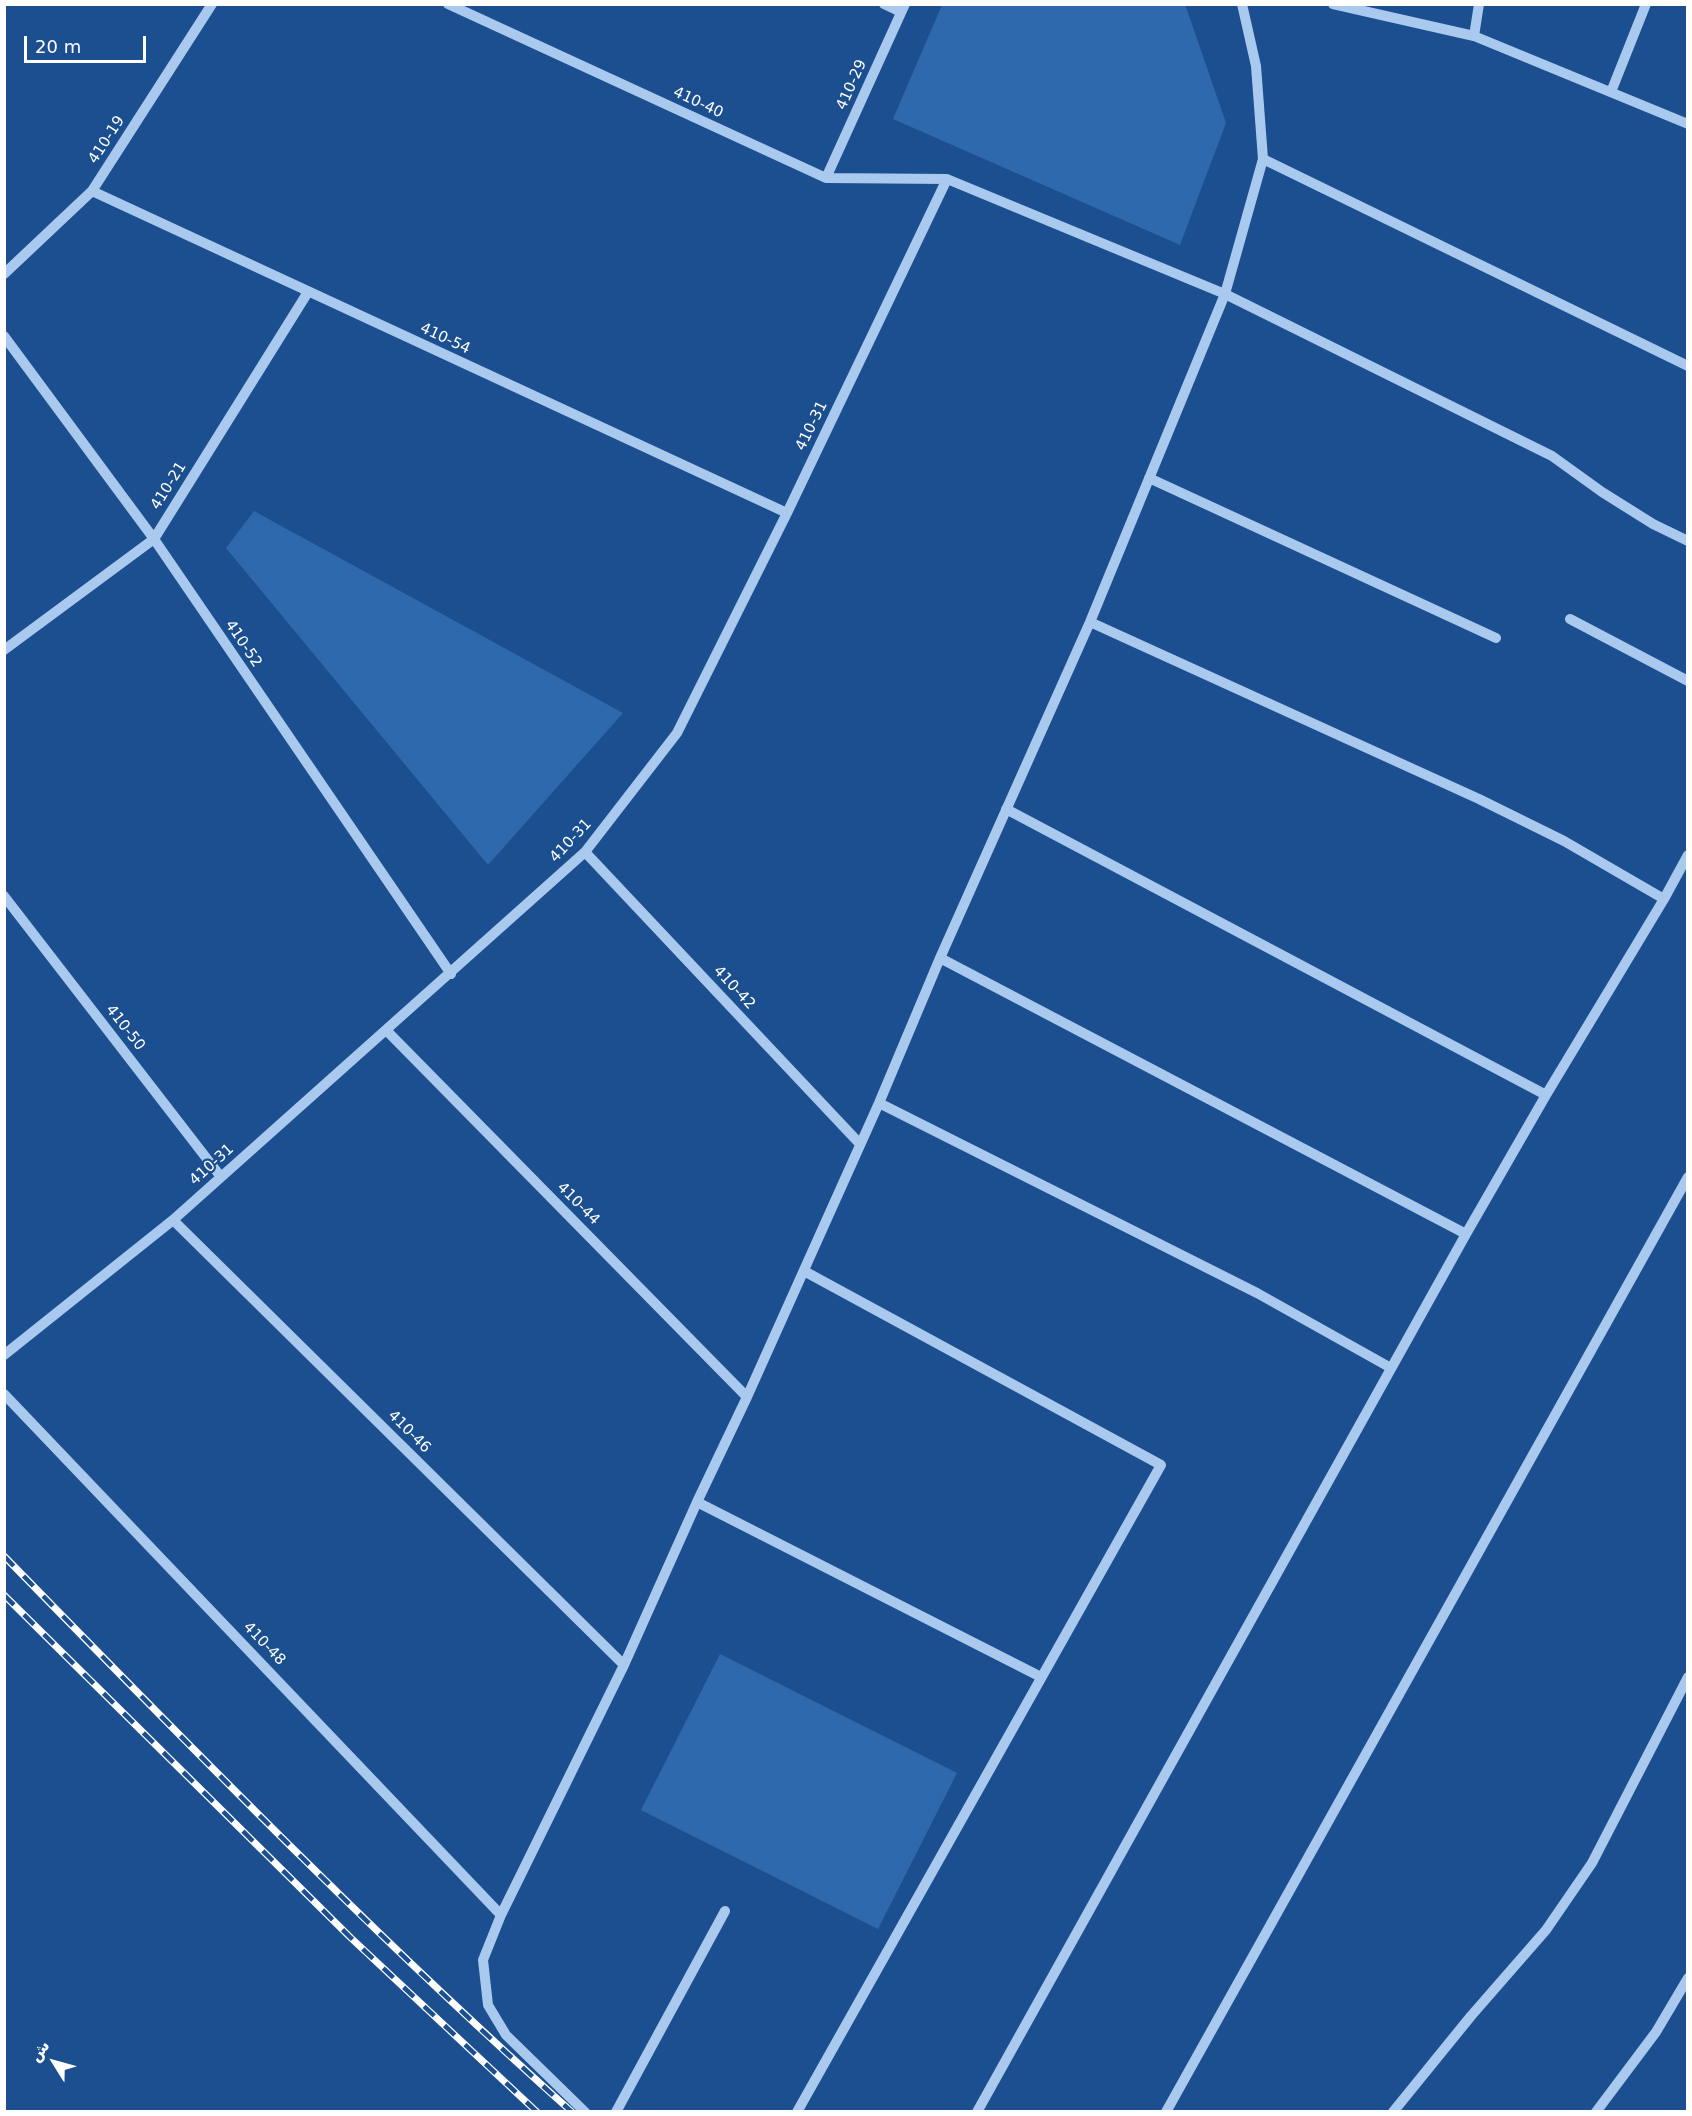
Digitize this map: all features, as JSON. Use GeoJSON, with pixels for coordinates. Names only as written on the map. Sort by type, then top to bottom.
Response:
{"type":"FeatureCollection","features":[{"type":"Feature","properties":{"kind":"street","name":"410-19"},"geometry":{"type":"LineString","coordinates":[[4,274],[92,191],[212,4]]}},
{"type":"Feature","properties":{"kind":"street","name":"410-40"},"geometry":{"type":"LineString","coordinates":[[448,4],[826,178],[947,179]]}},
{"type":"Feature","properties":{"kind":"street"},"geometry":{"type":"LineString","coordinates":[[884,4],[903,8]]}},
{"type":"Feature","properties":{"kind":"street"},"geometry":{"type":"LineString","coordinates":[[585,2112],[506,2035],[488,2005],[483,1960],[501,1915],[624,1665],[879,1103],[940,958],[1090,622],[1225,294],[1263,159],[1256,66],[1242,4]]}},
{"type":"Feature","properties":{"kind":"street"},"geometry":{"type":"LineString","coordinates":[[1333,4],[1474,36],[1688,124]]}},
{"type":"Feature","properties":{"kind":"street"},"geometry":{"type":"LineString","coordinates":[[1474,36],[1479,4]]}},
{"type":"Feature","properties":{"kind":"street"},"geometry":{"type":"LineString","coordinates":[[1611,92],[1646,4]]}},
{"type":"Feature","properties":{"kind":"street","name":"410-29"},"geometry":{"type":"LineString","coordinates":[[826,178],[903,8]]}},
{"type":"Feature","properties":{"kind":"street"},"geometry":{"type":"LineString","coordinates":[[1263,159],[1688,366]]}},
{"type":"Feature","properties":{"kind":"street"},"geometry":{"type":"LineString","coordinates":[[947,179],[1225,294],[1552,456],[1602,492],[1653,524],[1688,541]]}},
{"type":"Feature","properties":{"kind":"street","name":"410-31"},"geometry":{"type":"LineString","coordinates":[[4,1355],[173,1220],[585,852],[677,733],[787,513],[947,179]]}},
{"type":"Feature","properties":{"kind":"street","name":"410-54"},"geometry":{"type":"LineString","coordinates":[[92,191],[787,513]]}},
{"type":"Feature","properties":{"kind":"street","name":"410-21"},"geometry":{"type":"LineString","coordinates":[[4,650],[154,539],[308,292]]}},
{"type":"Feature","properties":{"kind":"street","name":"410-52"},"geometry":{"type":"LineString","coordinates":[[4,336],[154,539],[451,974]]}},
{"type":"Feature","properties":{"kind":"street"},"geometry":{"type":"LineString","coordinates":[[1149,478],[1496,638]]}},
{"type":"Feature","properties":{"kind":"street"},"geometry":{"type":"LineString","coordinates":[[1570,619],[1688,681]]}},
{"type":"Feature","properties":{"kind":"street"},"geometry":{"type":"LineString","coordinates":[[1090,622],[1488,804],[1564,841],[1664,899]]}},
{"type":"Feature","properties":{"kind":"street"},"geometry":{"type":"LineString","coordinates":[[1006,809],[1546,1095]]}},
{"type":"Feature","properties":{"kind":"street","name":"410-42"},"geometry":{"type":"LineString","coordinates":[[585,852],[860,1144]]}},
{"type":"Feature","properties":{"kind":"street"},"geometry":{"type":"LineString","coordinates":[[977,2112],[1466,1234],[1688,855]]}},
{"type":"Feature","properties":{"kind":"street","name":"410-50"},"geometry":{"type":"LineString","coordinates":[[4,896],[221,1177]]}},
{"type":"Feature","properties":{"kind":"street"},"geometry":{"type":"LineString","coordinates":[[940,958],[1466,1234]]}},
{"type":"Feature","properties":{"kind":"street","name":"410-44"},"geometry":{"type":"LineString","coordinates":[[387,1031],[747,1397]]}},
{"type":"Feature","properties":{"kind":"street"},"geometry":{"type":"LineString","coordinates":[[879,1103],[1257,1293],[1391,1368]]}},
{"type":"Feature","properties":{"kind":"street"},"geometry":{"type":"LineString","coordinates":[[1166,2112],[1688,1177]]}},
{"type":"Feature","properties":{"kind":"street","name":"410-46"},"geometry":{"type":"LineString","coordinates":[[173,1220],[624,1665]]}},
{"type":"Feature","properties":{"kind":"street"},"geometry":{"type":"LineString","coordinates":[[797,2112],[1161,1465],[804,1270]]}},
{"type":"Feature","properties":{"kind":"street","name":"410-48"},"geometry":{"type":"LineString","coordinates":[[4,1394],[501,1915]]}},
{"type":"Feature","properties":{"kind":"street"},"geometry":{"type":"LineString","coordinates":[[697,1502],[1041,1677]]}},
{"type":"Feature","properties":{"kind":"street"},"geometry":{"type":"LineString","coordinates":[[1393,2112],[1546,1930],[1586,1873],[1688,1677]]}},
{"type":"Feature","properties":{"kind":"street"},"geometry":{"type":"LineString","coordinates":[[616,2112],[725,1911]]}},
{"type":"Feature","properties":{"kind":"street"},"geometry":{"type":"LineString","coordinates":[[1596,2112],[1656,2032],[1688,1978]]}},
{"type":"Feature","properties":{"kind":"shaded area"},"geometry":{"type":"Polygon","coordinates":[[[1185,4],[1226,123],[1180,245],[893,119],[942,5],[1185,4]]]}},
{"type":"Feature","properties":{"kind":"shaded area"},"geometry":{"type":"Polygon","coordinates":[[[254,511],[623,713],[488,865],[226,548],[254,511]]]}},
{"type":"Feature","properties":{"kind":"shaded area"},"geometry":{"type":"Polygon","coordinates":[[[720,1654],[957,1773],[878,1929],[641,1810],[720,1654]]]}},
{"type":"Feature","properties":{"kind":"railway"},"geometry":{"type":"LineString","coordinates":[[4,1556],[354,1909],[572,2112]]}},
{"type":"Feature","properties":{"kind":"railway"},"geometry":{"type":"LineString","coordinates":[[4,1595],[351,1938],[537,2112]]}}]}
